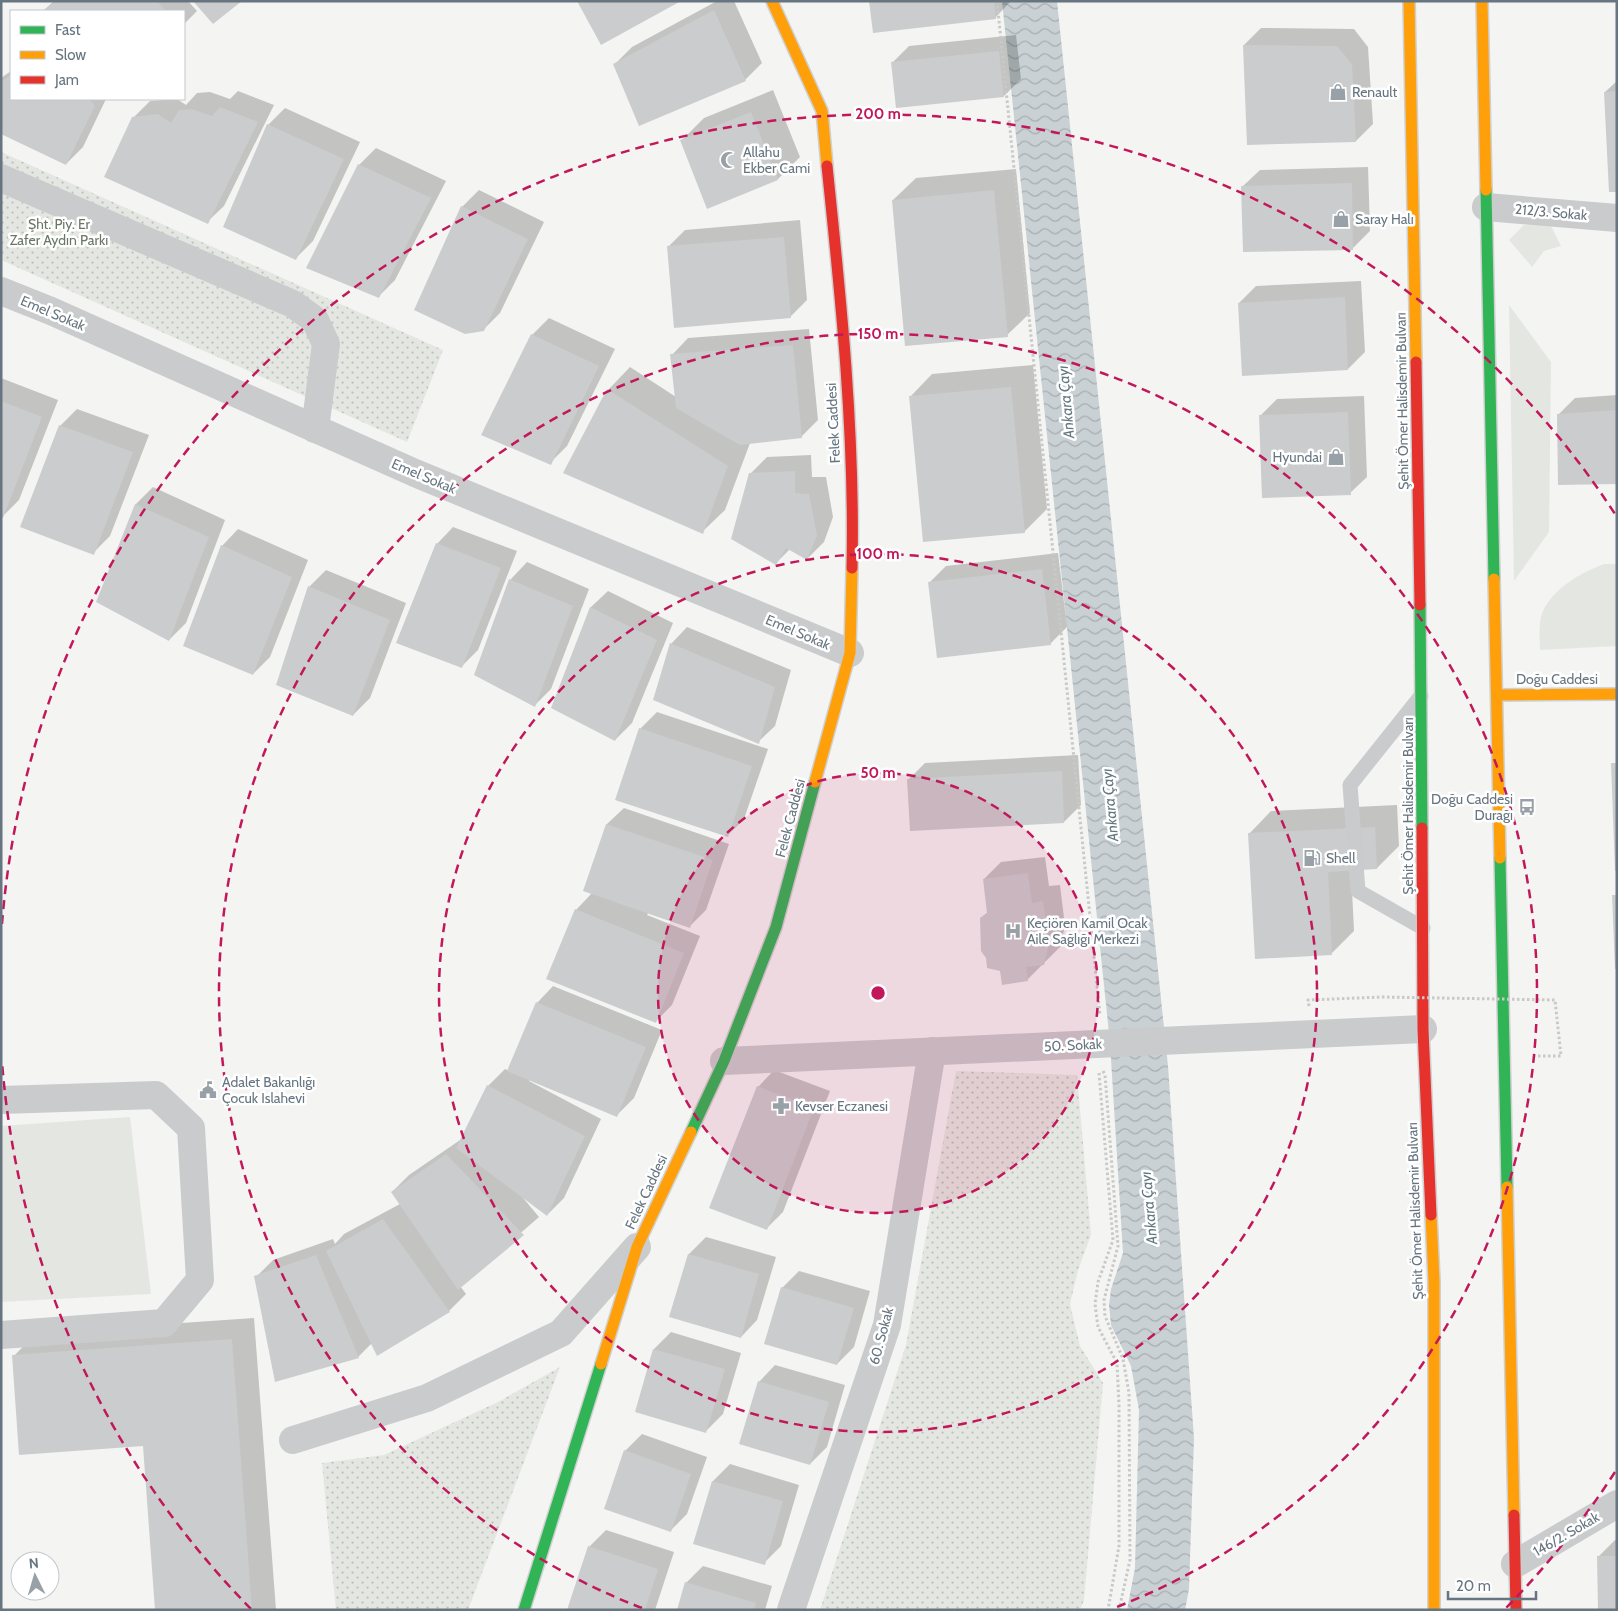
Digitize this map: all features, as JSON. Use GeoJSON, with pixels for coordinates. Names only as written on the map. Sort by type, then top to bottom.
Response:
{"type":"FeatureCollection","features":[{"type":"Feature","properties":{"kind":"main road","name":"Felek Caddesi"},"geometry":{"type":"LineString","coordinates":[[524,1610],[636,1247],[724,1061],[776,928],[850,653],[852,507],[841,301],[822,112],[772,1]]}},
{"type":"Feature","properties":{"kind":"main road","name":"Şehit Ömer Halisdemir Bulvarı"},"geometry":{"type":"LineString","coordinates":[[1409,1],[1422,695],[1423,1029],[1434,1281],[1434,1610]]}},
{"type":"Feature","properties":{"kind":"main road"},"geometry":{"type":"LineString","coordinates":[[1482,1],[1516,1610]]}},
{"type":"Feature","properties":{"kind":"main road","name":"Doğu Caddesi"},"geometry":{"type":"LineString","coordinates":[[1497,695],[1617,694]]}},
{"type":"Feature","properties":{"kind":"street"},"geometry":{"type":"LineString","coordinates":[[1,178],[293,304],[315,320],[326,344],[315,428]]}},
{"type":"Feature","properties":{"kind":"street","name":"212/3. Sokak"},"geometry":{"type":"LineString","coordinates":[[1486,207],[1617,218]]}},
{"type":"Feature","properties":{"kind":"street","name":"Emel Sokak"},"geometry":{"type":"LineString","coordinates":[[1,291],[51,311],[415,473],[850,653]]}},
{"type":"Feature","properties":{"kind":"street","name":"50. Sokak"},"geometry":{"type":"LineString","coordinates":[[724,1061],[932,1052],[1098,1056],[1182,1040],[1423,1029]]}},
{"type":"Feature","properties":{"kind":"street","name":"60. Sokak"},"geometry":{"type":"LineString","coordinates":[[791,1610],[887,1325],[932,1052]]}},
{"type":"Feature","properties":{"kind":"street"},"geometry":{"type":"LineString","coordinates":[[1,1100],[156,1095],[191,1128],[200,1280],[164,1323],[1,1335]]}},
{"type":"Feature","properties":{"kind":"street"},"geometry":{"type":"LineString","coordinates":[[292,1440],[427,1398],[561,1333],[636,1247]]}},
{"type":"Feature","properties":{"kind":"street","name":"146/2. Sokak"},"geometry":{"type":"LineString","coordinates":[[1515,1564],[1617,1504]]}},
{"type":"Feature","properties":{"kind":"lane"},"geometry":{"type":"LineString","coordinates":[[1422,695],[1350,785],[1358,891],[1423,928]]}},
{"type":"Feature","properties":{"kind":"path"},"geometry":{"type":"LineString","coordinates":[[997,1],[1100,1009]]}},
{"type":"Feature","properties":{"kind":"path"},"geometry":{"type":"LineString","coordinates":[[1308,1000],[1382,997],[1555,1000],[1561,1056]]}},
{"type":"Feature","properties":{"kind":"path"},"geometry":{"type":"LineString","coordinates":[[1098,1056],[1098,1075],[1113,1240],[1098,1282],[1095,1304],[1098,1327],[1117,1363],[1119,1405],[1119,1546],[1108,1610]]}},
{"type":"Feature","properties":{"kind":"path"},"geometry":{"type":"LineString","coordinates":[[1098,1056],[1105,1076],[1118,1246],[1104,1300],[1105,1316],[1123,1360],[1129,1393],[1130,1560],[1119,1610]]}},
{"type":"Feature","properties":{"kind":"green space","name":"Şht. Piy. Er Zafer Aydın Parkı"},"geometry":{"type":"Polygon","coordinates":[[[1,152],[443,350],[407,442],[1,260],[1,152]]]}},
{"type":"Feature","properties":{"kind":"green space"},"geometry":{"type":"Polygon","coordinates":[[[1549,222],[1561,246],[1544,251],[1532,267],[1509,240],[1524,225],[1549,222]]]}},
{"type":"Feature","properties":{"kind":"green space"},"geometry":{"type":"Polygon","coordinates":[[[1509,305],[1551,362],[1549,532],[1514,581],[1509,305]]]}},
{"type":"Feature","properties":{"kind":"green space"},"geometry":{"type":"Polygon","coordinates":[[[1604,564],[1617,564],[1617,646],[1540,650],[1540,620],[1548,603],[1569,582],[1604,564]]]}},
{"type":"Feature","properties":{"kind":"green space"},"geometry":{"type":"Polygon","coordinates":[[[956,1071],[1077,1075],[1091,1235],[1078,1270],[1070,1304],[1080,1346],[1103,1383],[1084,1600],[1080,1610],[820,1610],[906,1345],[956,1071]]]}},
{"type":"Feature","properties":{"kind":"green space"},"geometry":{"type":"Polygon","coordinates":[[[130,1117],[151,1294],[1,1302],[1,1126],[130,1117]]]}},
{"type":"Feature","properties":{"kind":"green space"},"geometry":{"type":"Polygon","coordinates":[[[560,1367],[468,1610],[336,1610],[322,1463],[384,1455],[498,1402],[560,1367]]]}},
{"type":"Feature","properties":{"kind":"water","name":"Ankara Çayı"},"geometry":{"type":"Polygon","coordinates":[[[1002,1],[1057,1],[1168,1066],[1194,1439],[1189,1589],[1185,1610],[1127,1610],[1135,1568],[1139,1410],[1131,1366],[1111,1325],[1109,1305],[1111,1289],[1123,1253],[1110,1043],[1002,1]]]}},
{"type":"Feature","properties":{"kind":"building"},"geometry":{"type":"Polygon","coordinates":[[[56,1],[157,1],[165,10],[44,10],[56,1]]]}},
{"type":"Feature","properties":{"kind":"building"},"geometry":{"type":"Polygon","coordinates":[[[193,1],[242,1],[213,24],[193,1]]]}},
{"type":"Feature","properties":{"kind":"building"},"geometry":{"type":"Polygon","coordinates":[[[577,1],[681,1],[601,45],[577,1]]]}},
{"type":"Feature","properties":{"kind":"building"},"geometry":{"type":"Polygon","coordinates":[[[869,1],[994,1],[996,19],[873,33],[869,1]]]}},
{"type":"Feature","properties":{"kind":"building"},"geometry":{"type":"Polygon","coordinates":[[[714,10],[746,81],[639,126],[613,64],[714,10]]]}},
{"type":"Feature","properties":{"kind":"building"},"geometry":{"type":"Polygon","coordinates":[[[1243,45],[1337,46],[1352,64],[1356,142],[1247,145],[1243,45]]]}},
{"type":"Feature","properties":{"kind":"building"},"geometry":{"type":"Polygon","coordinates":[[[999,51],[1004,97],[896,108],[891,62],[999,51]]]}},
{"type":"Feature","properties":{"kind":"building"},"geometry":{"type":"Polygon","coordinates":[[[10,76],[10,100],[90,100],[95,106],[66,165],[1,134],[1,82],[10,76]]]}},
{"type":"Feature","properties":{"kind":"building"},"geometry":{"type":"Polygon","coordinates":[[[1617,91],[1617,192],[1609,192],[1604,92],[1617,91]]]}},
{"type":"Feature","properties":{"kind":"building"},"geometry":{"type":"Polygon","coordinates":[[[220,107],[258,122],[208,224],[104,177],[132,117],[158,114],[171,123],[179,110],[192,109],[212,116],[220,107]]]}},
{"type":"Feature","properties":{"kind":"building","name":"Allahu Ekber Cami"},"geometry":{"type":"Polygon","coordinates":[[[751,112],[778,180],[707,209],[680,140],[751,112]]]}},
{"type":"Feature","properties":{"kind":"building"},"geometry":{"type":"Polygon","coordinates":[[[267,124],[344,159],[296,260],[223,227],[267,124]]]}},
{"type":"Feature","properties":{"kind":"building"},"geometry":{"type":"Polygon","coordinates":[[[358,164],[431,198],[379,298],[306,268],[358,164]]]}},
{"type":"Feature","properties":{"kind":"building"},"geometry":{"type":"Polygon","coordinates":[[[1352,183],[1353,250],[1243,252],[1241,186],[1352,183]]]}},
{"type":"Feature","properties":{"kind":"building"},"geometry":{"type":"Polygon","coordinates":[[[994,190],[1008,337],[905,346],[892,200],[994,190]]]}},
{"type":"Feature","properties":{"kind":"building"},"geometry":{"type":"Polygon","coordinates":[[[461,206],[528,239],[484,331],[465,334],[414,310],[461,206]]]}},
{"type":"Feature","properties":{"kind":"building"},"geometry":{"type":"Polygon","coordinates":[[[784,237],[791,318],[674,328],[667,246],[784,237]]]}},
{"type":"Feature","properties":{"kind":"building"},"geometry":{"type":"Polygon","coordinates":[[[1345,297],[1348,370],[1242,376],[1238,303],[1345,297]]]}},
{"type":"Feature","properties":{"kind":"building"},"geometry":{"type":"Polygon","coordinates":[[[531,334],[599,366],[551,465],[481,435],[531,334]]]}},
{"type":"Feature","properties":{"kind":"building"},"geometry":{"type":"Polygon","coordinates":[[[793,345],[802,438],[740,445],[676,408],[670,354],[793,345]]]}},
{"type":"Feature","properties":{"kind":"building"},"geometry":{"type":"Polygon","coordinates":[[[1011,387],[1025,533],[923,542],[909,396],[1011,387]]]}},
{"type":"Feature","properties":{"kind":"building"},"geometry":{"type":"Polygon","coordinates":[[[607,389],[728,466],[703,534],[563,473],[607,389]]]}},
{"type":"Feature","properties":{"kind":"building"},"geometry":{"type":"Polygon","coordinates":[[[1,401],[42,417],[3,518],[1,518],[1,401]]]}},
{"type":"Feature","properties":{"kind":"building"},"geometry":{"type":"Polygon","coordinates":[[[1617,410],[1617,484],[1558,485],[1557,414],[1617,410]]]}},
{"type":"Feature","properties":{"kind":"building"},"geometry":{"type":"Polygon","coordinates":[[[1348,412],[1351,495],[1262,498],[1259,415],[1348,412]]]}},
{"type":"Feature","properties":{"kind":"building"},"geometry":{"type":"Polygon","coordinates":[[[59,425],[133,452],[94,555],[20,527],[59,425]]]}},
{"type":"Feature","properties":{"kind":"building"},"geometry":{"type":"Polygon","coordinates":[[[795,471],[795,493],[809,494],[817,535],[807,560],[786,548],[776,565],[731,539],[749,473],[795,471]]]}},
{"type":"Feature","properties":{"kind":"building"},"geometry":{"type":"Polygon","coordinates":[[[135,504],[209,537],[169,641],[96,602],[135,504]]]}},
{"type":"Feature","properties":{"kind":"building"},"geometry":{"type":"Polygon","coordinates":[[[436,543],[501,568],[462,668],[396,643],[436,543]]]}},
{"type":"Feature","properties":{"kind":"building"},"geometry":{"type":"Polygon","coordinates":[[[221,545],[292,577],[253,675],[183,646],[221,545]]]}},
{"type":"Feature","properties":{"kind":"building"},"geometry":{"type":"Polygon","coordinates":[[[1042,569],[1051,645],[937,658],[928,582],[1042,569]]]}},
{"type":"Feature","properties":{"kind":"building"},"geometry":{"type":"Polygon","coordinates":[[[509,579],[573,606],[535,707],[474,675],[509,579]]]}},
{"type":"Feature","properties":{"kind":"building"},"geometry":{"type":"Polygon","coordinates":[[[308,586],[390,620],[353,716],[276,685],[308,586]]]}},
{"type":"Feature","properties":{"kind":"building"},"geometry":{"type":"Polygon","coordinates":[[[590,607],[657,640],[615,741],[551,708],[590,607]]]}},
{"type":"Feature","properties":{"kind":"building"},"geometry":{"type":"Polygon","coordinates":[[[670,643],[775,687],[759,744],[653,700],[670,643]]]}},
{"type":"Feature","properties":{"kind":"building"},"geometry":{"type":"Polygon","coordinates":[[[639,728],[752,766],[728,837],[615,800],[639,728]]]}},
{"type":"Feature","properties":{"kind":"building"},"geometry":{"type":"Polygon","coordinates":[[[1611,763],[1617,763],[1617,871],[1615,871],[1611,763]]]}},
{"type":"Feature","properties":{"kind":"building"},"geometry":{"type":"Polygon","coordinates":[[[1062,771],[1064,823],[910,831],[907,779],[1062,771]]]}},
{"type":"Feature","properties":{"kind":"building"},"geometry":{"type":"Polygon","coordinates":[[[606,824],[713,860],[690,928],[583,891],[606,824]]]}},
{"type":"Feature","properties":{"kind":"building"},"geometry":{"type":"Polygon","coordinates":[[[1375,827],[1377,869],[1328,872],[1332,955],[1255,959],[1248,833],[1375,827]]]}},
{"type":"Feature","properties":{"kind":"building","name":"Keçiören Kamil Ocak Aile Sağlığı Merkezi"},"geometry":{"type":"Polygon","coordinates":[[[1028,873],[1032,903],[1043,901],[1049,943],[1044,965],[1026,967],[1028,981],[1002,985],[1000,971],[987,968],[986,958],[981,951],[980,918],[987,913],[983,879],[1028,873]]]}},
{"type":"Feature","properties":{"kind":"building"},"geometry":{"type":"Polygon","coordinates":[[[1612,895],[1617,895],[1617,969],[1615,969],[1612,895]]]}},
{"type":"Feature","properties":{"kind":"building"},"geometry":{"type":"Polygon","coordinates":[[[575,909],[684,953],[656,1023],[546,979],[575,909]]]}},
{"type":"Feature","properties":{"kind":"building"},"geometry":{"type":"Polygon","coordinates":[[[536,1002],[646,1047],[617,1117],[507,1071],[536,1002]]]}},
{"type":"Feature","properties":{"kind":"building"},"geometry":{"type":"Polygon","coordinates":[[[487,1085],[585,1136],[547,1216],[456,1148],[487,1085]]]}},
{"type":"Feature","properties":{"kind":"building"},"geometry":{"type":"Polygon","coordinates":[[[757,1086],[814,1108],[767,1230],[709,1208],[757,1086]]]}},
{"type":"Feature","properties":{"kind":"building"},"geometry":{"type":"Polygon","coordinates":[[[446,1154],[524,1235],[458,1290],[391,1192],[446,1154]]]}},
{"type":"Feature","properties":{"kind":"building"},"geometry":{"type":"Polygon","coordinates":[[[383,1219],[450,1312],[377,1356],[326,1251],[383,1219]]]}},
{"type":"Feature","properties":{"kind":"building"},"geometry":{"type":"Polygon","coordinates":[[[688,1254],[759,1274],[741,1338],[669,1317],[688,1254]]]}},
{"type":"Feature","properties":{"kind":"building"},"geometry":{"type":"Polygon","coordinates":[[[316,1255],[359,1358],[275,1382],[254,1276],[316,1255]]]}},
{"type":"Feature","properties":{"kind":"building"},"geometry":{"type":"Polygon","coordinates":[[[781,1287],[854,1308],[837,1365],[764,1344],[781,1287]]]}},
{"type":"Feature","properties":{"kind":"building"},"geometry":{"type":"Polygon","coordinates":[[[232,1339],[252,1610],[155,1610],[143,1446],[19,1455],[12,1355],[232,1339]]]}},
{"type":"Feature","properties":{"kind":"building"},"geometry":{"type":"Polygon","coordinates":[[[653,1349],[725,1369],[706,1433],[635,1412],[653,1349]]]}},
{"type":"Feature","properties":{"kind":"building"},"geometry":{"type":"Polygon","coordinates":[[[758,1381],[829,1402],[810,1465],[739,1444],[758,1381]]]}},
{"type":"Feature","properties":{"kind":"building"},"geometry":{"type":"Polygon","coordinates":[[[624,1450],[691,1474],[671,1532],[604,1509],[624,1450]]]}},
{"type":"Feature","properties":{"kind":"building"},"geometry":{"type":"Polygon","coordinates":[[[712,1481],[783,1501],[765,1565],[693,1544],[712,1481]]]}},
{"type":"Feature","properties":{"kind":"building"},"geometry":{"type":"Polygon","coordinates":[[[588,1546],[658,1569],[645,1610],[567,1610],[588,1546]]]}},
{"type":"Feature","properties":{"kind":"building"},"geometry":{"type":"Polygon","coordinates":[[[1597,1556],[1617,1556],[1617,1610],[1598,1610],[1597,1556]]]}},
{"type":"Feature","properties":{"kind":"building"},"geometry":{"type":"Polygon","coordinates":[[[685,1582],[756,1603],[754,1610],[677,1610],[685,1582]]]}},
{"type":"Feature","properties":{"kind":"traffic: fast"},"geometry":{"type":"LineString","coordinates":[[1486,190],[1494,579]]}},
{"type":"Feature","properties":{"kind":"traffic: fast"},"geometry":{"type":"LineString","coordinates":[[1420,605],[1422,828]]}},
{"type":"Feature","properties":{"kind":"traffic: fast"},"geometry":{"type":"LineString","coordinates":[[691,1132],[724,1061],[776,927],[815,782]]}},
{"type":"Feature","properties":{"kind":"traffic: fast"},"geometry":{"type":"LineString","coordinates":[[1500,858],[1507,1187]]}},
{"type":"Feature","properties":{"kind":"traffic: fast"},"geometry":{"type":"LineString","coordinates":[[524,1610],[601,1364]]}},
{"type":"Feature","properties":{"kind":"traffic: slow"},"geometry":{"type":"LineString","coordinates":[[772,1],[822,111],[827,166]]}},
{"type":"Feature","properties":{"kind":"traffic: slow"},"geometry":{"type":"LineString","coordinates":[[1409,1],[1416,362]]}},
{"type":"Feature","properties":{"kind":"traffic: slow"},"geometry":{"type":"LineString","coordinates":[[1482,1],[1486,190]]}},
{"type":"Feature","properties":{"kind":"traffic: slow"},"geometry":{"type":"LineString","coordinates":[[815,782],[850,653],[852,568]]}},
{"type":"Feature","properties":{"kind":"traffic: slow"},"geometry":{"type":"LineString","coordinates":[[1494,579],[1500,858]]}},
{"type":"Feature","properties":{"kind":"traffic: slow"},"geometry":{"type":"LineString","coordinates":[[1497,695],[1617,694]]}},
{"type":"Feature","properties":{"kind":"traffic: slow"},"geometry":{"type":"LineString","coordinates":[[601,1364],[637,1247],[691,1132]]}},
{"type":"Feature","properties":{"kind":"traffic: slow"},"geometry":{"type":"LineString","coordinates":[[1507,1187],[1514,1515]]}},
{"type":"Feature","properties":{"kind":"traffic: slow"},"geometry":{"type":"LineString","coordinates":[[1431,1215],[1434,1281],[1434,1610]]}},
{"type":"Feature","properties":{"kind":"traffic: jam"},"geometry":{"type":"LineString","coordinates":[[827,166],[846,367],[851,467],[852,568]]}},
{"type":"Feature","properties":{"kind":"traffic: jam"},"geometry":{"type":"LineString","coordinates":[[1416,362],[1420,605]]}},
{"type":"Feature","properties":{"kind":"traffic: jam"},"geometry":{"type":"LineString","coordinates":[[1422,828],[1423,1029],[1431,1215]]}},
{"type":"Feature","properties":{"kind":"traffic: jam"},"geometry":{"type":"LineString","coordinates":[[1514,1515],[1516,1610]]}},
{"type":"Feature","properties":{"kind":"place","name":"Renault"},"geometry":{"type":"Point","coordinates":[1338,92]}},
{"type":"Feature","properties":{"kind":"place","name":"Allahu Ekber Cami"},"geometry":{"type":"Point","coordinates":[729,160]}},
{"type":"Feature","properties":{"kind":"place","name":"Saray Halı"},"geometry":{"type":"Point","coordinates":[1341,219]}},
{"type":"Feature","properties":{"kind":"place","name":"Hyundai"},"geometry":{"type":"Point","coordinates":[1336,457]}},
{"type":"Feature","properties":{"kind":"place","name":"Doğu Caddesi Durağı"},"geometry":{"type":"Point","coordinates":[1527,807]}},
{"type":"Feature","properties":{"kind":"place","name":"Shell"},"geometry":{"type":"Point","coordinates":[1312,858]}},
{"type":"Feature","properties":{"kind":"place","name":"Keçiören Kamil Ocak Aile Sağlığı Merkezi"},"geometry":{"type":"Point","coordinates":[1013,931]}},
{"type":"Feature","properties":{"kind":"place","name":"Adalet Bakanlığı Çocuk Islahevi"},"geometry":{"type":"Point","coordinates":[208,1090]}},
{"type":"Feature","properties":{"kind":"place","name":"Kevser Eczanesi"},"geometry":{"type":"Point","coordinates":[781,1106]}}]}
